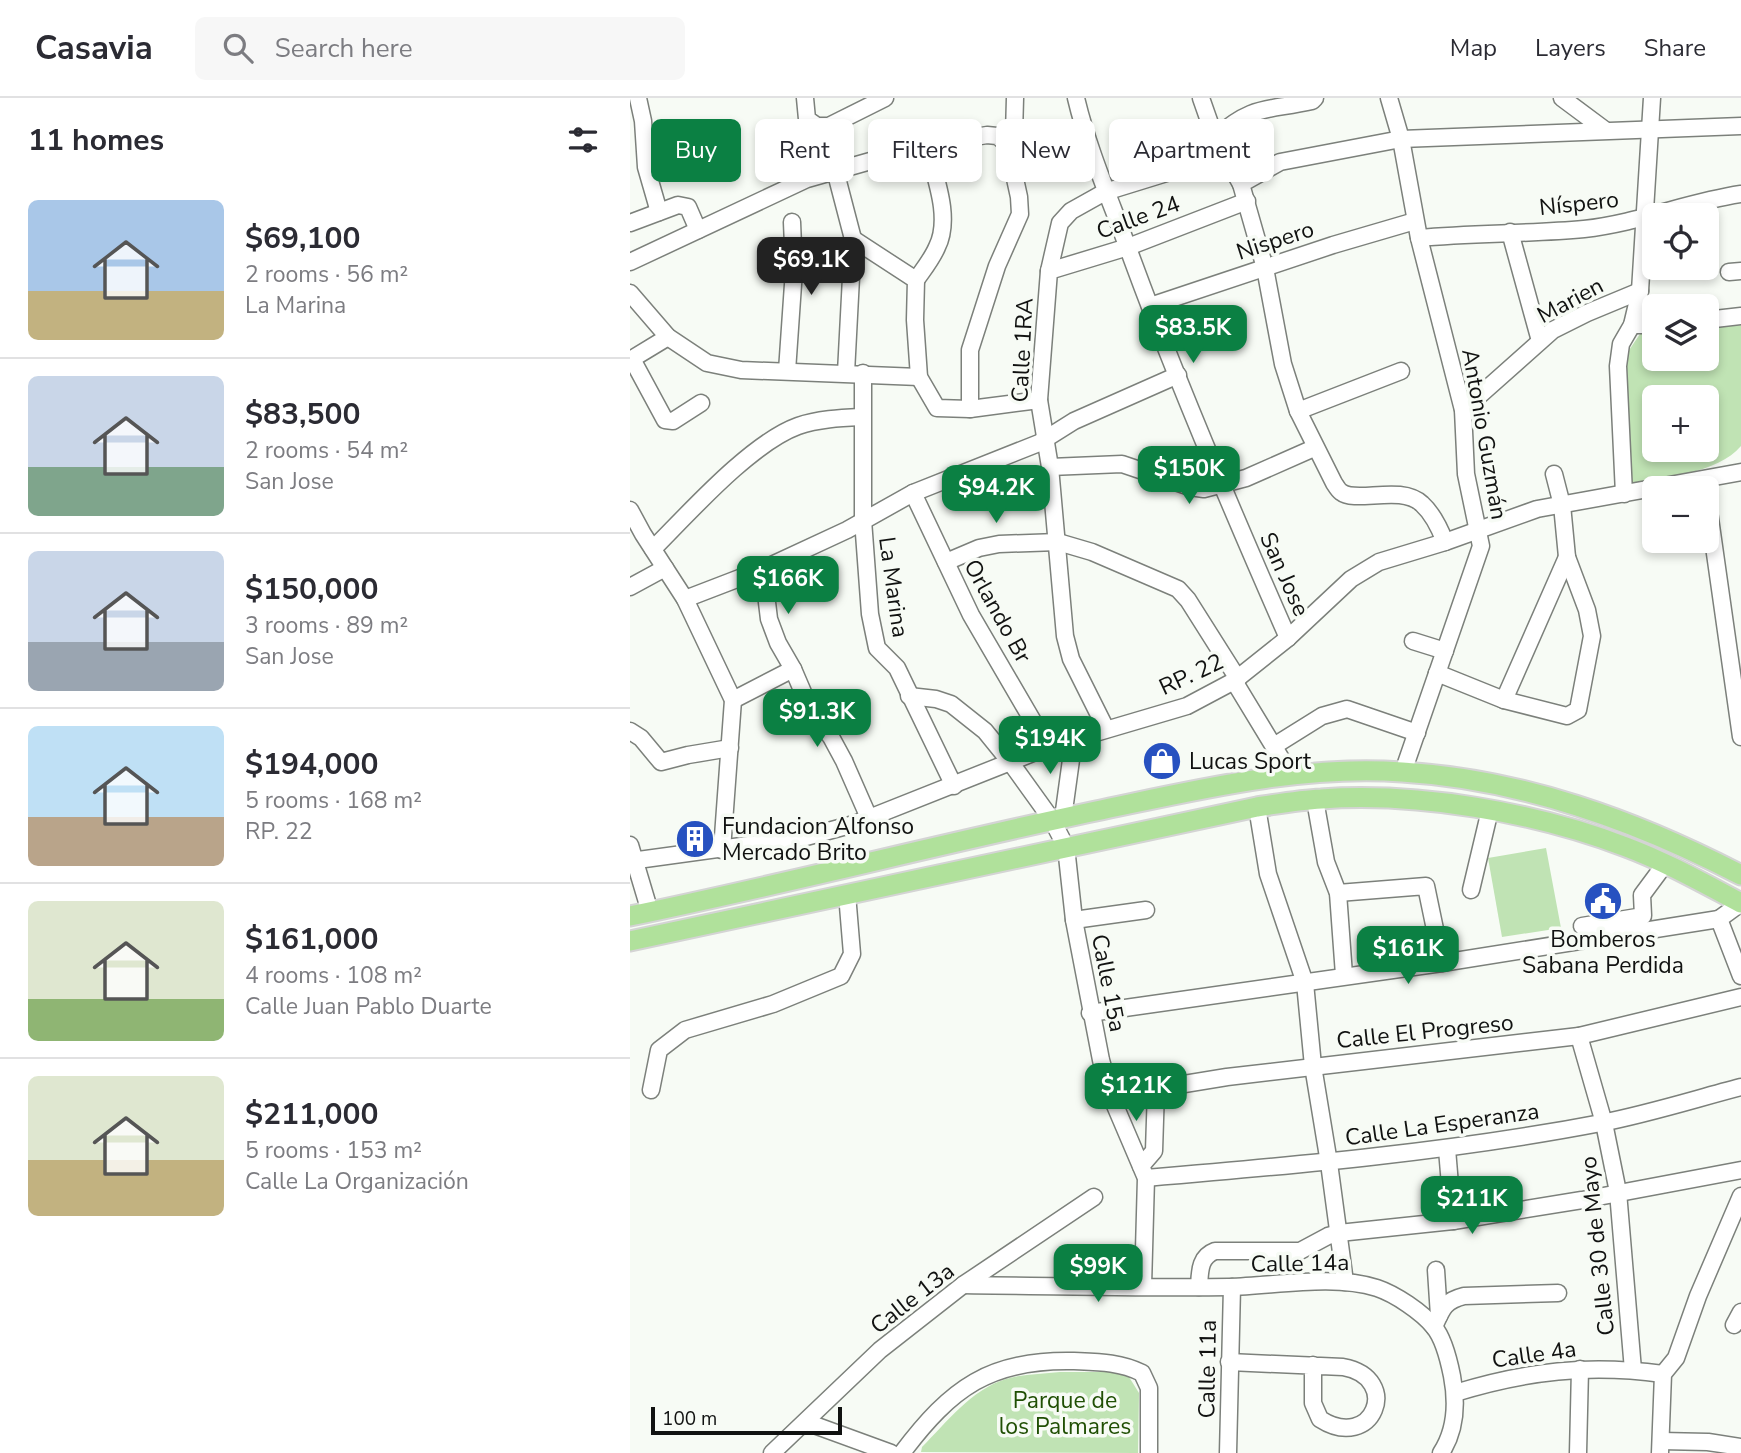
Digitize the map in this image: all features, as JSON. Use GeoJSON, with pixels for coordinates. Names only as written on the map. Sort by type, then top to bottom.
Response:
{"type":"FeatureCollection","features":[{"type":"Feature","properties":{"kind":"main road"},"geometry":{"type":"LineString","coordinates":[[630,916],[1236,781],[1345,771],[1403,772],[1530,791],[1588,808],[1692,849],[1741,875]]}},
{"type":"Feature","properties":{"kind":"main road"},"geometry":{"type":"LineString","coordinates":[[630,941],[1257,807],[1315,800],[1433,802],[1490,810],[1559,826],[1611,842],[1665,864],[1741,903]]}},
{"type":"Feature","properties":{"kind":"street"},"geometry":{"type":"LineString","coordinates":[[638,98],[643,121],[646,167],[659,212]]}},
{"type":"Feature","properties":{"kind":"street"},"geometry":{"type":"LineString","coordinates":[[805,98],[807,119],[817,126],[829,126],[885,98]]}},
{"type":"Feature","properties":{"kind":"street"},"geometry":{"type":"LineString","coordinates":[[1014,119],[1015,98]]}},
{"type":"Feature","properties":{"kind":"street","name":"San Jose"},"geometry":{"type":"LineString","coordinates":[[1076,98],[1105,192],[1221,486],[1288,638]]}},
{"type":"Feature","properties":{"kind":"street"},"geometry":{"type":"LineString","coordinates":[[1201,98],[1209,119]]}},
{"type":"Feature","properties":{"kind":"street","name":"Calle 1RA"},"geometry":{"type":"LineString","coordinates":[[1238,119],[1259,109],[1296,104],[1315,98]]}},
{"type":"Feature","properties":{"kind":"street","name":"Antonio Guzmán"},"geometry":{"type":"LineString","coordinates":[[1389,98],[1401,139],[1419,238],[1463,410],[1466,474],[1481,546],[1403,772]]}},
{"type":"Feature","properties":{"kind":"street"},"geometry":{"type":"LineString","coordinates":[[1562,98],[1605,130]]}},
{"type":"Feature","properties":{"kind":"street"},"geometry":{"type":"LineString","coordinates":[[1645,203],[1652,98]]}},
{"type":"Feature","properties":{"kind":"street"},"geometry":{"type":"LineString","coordinates":[[1446,542],[1423,504],[1413,497],[1390,494],[1349,495],[1340,492],[1314,448],[1298,411],[1283,364],[1265,268],[1241,184],[1280,162],[1401,139],[1741,126]]}},
{"type":"Feature","properties":{"kind":"street"},"geometry":{"type":"LineString","coordinates":[[630,262],[802,182]]}},
{"type":"Feature","properties":{"kind":"street"},"geometry":{"type":"LineString","coordinates":[[838,182],[853,239],[846,373]]}},
{"type":"Feature","properties":{"kind":"street"},"geometry":{"type":"LineString","coordinates":[[935,182],[943,215],[943,230],[938,246],[916,280],[915,320],[919,377],[937,408],[970,409],[1039,400]]}},
{"type":"Feature","properties":{"kind":"street"},"geometry":{"type":"LineString","coordinates":[[970,409],[970,350],[997,266],[1020,214],[1016,182]]}},
{"type":"Feature","properties":{"kind":"street","name":"Calle 1RA"},"geometry":{"type":"LineString","coordinates":[[1106,729],[1067,647],[1050,467],[1039,400],[1060,223],[1071,211],[1105,192],[1137,182]]}},
{"type":"Feature","properties":{"kind":"street","name":"Níspero"},"geometry":{"type":"LineString","coordinates":[[1698,203],[1741,194]]}},
{"type":"Feature","properties":{"kind":"street","name":"Calle 24"},"geometry":{"type":"LineString","coordinates":[[1056,269],[1128,247],[1247,201]]}},
{"type":"Feature","properties":{"kind":"street"},"geometry":{"type":"LineString","coordinates":[[630,223],[678,205],[688,207],[698,229]]}},
{"type":"Feature","properties":{"kind":"street","name":"Níspero"},"geometry":{"type":"LineString","coordinates":[[1419,238],[1585,229],[1642,218]]}},
{"type":"Feature","properties":{"kind":"street","name":"Nispero"},"geometry":{"type":"LineString","coordinates":[[1150,306],[1355,238],[1415,221]]}},
{"type":"Feature","properties":{"kind":"street"},"geometry":{"type":"LineString","coordinates":[[787,371],[794,270],[792,222]]}},
{"type":"Feature","properties":{"kind":"street"},"geometry":{"type":"LineString","coordinates":[[1510,232],[1540,341]]}},
{"type":"Feature","properties":{"kind":"street"},"geometry":{"type":"LineString","coordinates":[[853,239],[916,280]]}},
{"type":"Feature","properties":{"kind":"street"},"geometry":{"type":"LineString","coordinates":[[1624,494],[1618,366],[1621,344],[1632,325],[1640,291],[1642,254]]}},
{"type":"Feature","properties":{"kind":"street","name":"Marien"},"geometry":{"type":"LineString","coordinates":[[1463,410],[1553,330],[1640,291]]}},
{"type":"Feature","properties":{"kind":"street"},"geometry":{"type":"LineString","coordinates":[[630,293],[668,337],[707,363],[741,370],[919,377]]}},
{"type":"Feature","properties":{"kind":"street"},"geometry":{"type":"LineString","coordinates":[[1719,319],[1741,316]]}},
{"type":"Feature","properties":{"kind":"street"},"geometry":{"type":"LineString","coordinates":[[1632,325],[1642,325]]}},
{"type":"Feature","properties":{"kind":"street"},"geometry":{"type":"LineString","coordinates":[[668,337],[631,360],[665,420],[673,421],[701,403]]}},
{"type":"Feature","properties":{"kind":"street"},"geometry":{"type":"LineString","coordinates":[[1298,411],[1401,371]]}},
{"type":"Feature","properties":{"kind":"street","name":"La Marina"},"geometry":{"type":"LineString","coordinates":[[863,373],[864,553],[874,639],[883,656],[897,668],[954,786]]}},
{"type":"Feature","properties":{"kind":"street"},"geometry":{"type":"LineString","coordinates":[[685,599],[763,569],[846,530],[912,493],[1039,443],[1074,421],[1178,375]]}},
{"type":"Feature","properties":{"kind":"street"},"geometry":{"type":"LineString","coordinates":[[653,549],[729,474],[778,436],[814,422],[862,417]]}},
{"type":"Feature","properties":{"kind":"street"},"geometry":{"type":"LineString","coordinates":[[1050,467],[1113,463],[1204,489],[1246,478],[1314,448]]}},
{"type":"Feature","properties":{"kind":"street","name":"RP. 22"},"geometry":{"type":"LineString","coordinates":[[1719,480],[1741,472]]}},
{"type":"Feature","properties":{"kind":"street"},"geometry":{"type":"LineString","coordinates":[[1437,673],[1504,700],[1567,716],[1578,710],[1592,636],[1587,610],[1567,557],[1562,505],[1554,474]]}},
{"type":"Feature","properties":{"kind":"street","name":"RP. 22"},"geometry":{"type":"LineString","coordinates":[[632,856],[722,850],[814,836],[954,786],[1048,747],[1187,706],[1236,680],[1288,638],[1343,586],[1371,565],[1446,542],[1536,509],[1642,492]]}},
{"type":"Feature","properties":{"kind":"street","name":"Orlando Br"},"geometry":{"type":"LineString","coordinates":[[912,493],[971,615],[1048,747]]}},
{"type":"Feature","properties":{"kind":"street"},"geometry":{"type":"LineString","coordinates":[[630,510],[685,599],[733,700],[722,850]]}},
{"type":"Feature","properties":{"kind":"street"},"geometry":{"type":"LineString","coordinates":[[946,562],[979,548],[999,544],[1058,542],[1092,552],[1178,589],[1202,621],[1291,775]]}},
{"type":"Feature","properties":{"kind":"street"},"geometry":{"type":"LineString","coordinates":[[1715,553],[1741,737]]}},
{"type":"Feature","properties":{"kind":"street"},"geometry":{"type":"LineString","coordinates":[[1504,700],[1567,557]]}},
{"type":"Feature","properties":{"kind":"street"},"geometry":{"type":"LineString","coordinates":[[630,587],[665,568]]}},
{"type":"Feature","properties":{"kind":"street"},"geometry":{"type":"LineString","coordinates":[[763,569],[767,607],[774,634],[811,711],[831,737],[844,761],[869,818]]}},
{"type":"Feature","properties":{"kind":"street"},"geometry":{"type":"LineString","coordinates":[[1413,640],[1445,651]]}},
{"type":"Feature","properties":{"kind":"street"},"geometry":{"type":"LineString","coordinates":[[733,700],[793,670]]}},
{"type":"Feature","properties":{"kind":"street"},"geometry":{"type":"LineString","coordinates":[[909,696],[936,699],[951,704],[985,732],[1057,819],[1066,847]]}},
{"type":"Feature","properties":{"kind":"street"},"geometry":{"type":"LineString","coordinates":[[1274,746],[1322,716],[1347,709],[1417,733]]}},
{"type":"Feature","properties":{"kind":"street"},"geometry":{"type":"LineString","coordinates":[[630,731],[640,738],[661,762],[730,748]]}},
{"type":"Feature","properties":{"kind":"street"},"geometry":{"type":"LineString","coordinates":[[1057,819],[1074,738]]}},
{"type":"Feature","properties":{"kind":"street"},"geometry":{"type":"LineString","coordinates":[[1315,800],[1326,862],[1338,894],[1345,975]]}},
{"type":"Feature","properties":{"kind":"street"},"geometry":{"type":"LineString","coordinates":[[1257,807],[1268,874],[1305,983],[1313,1066],[1345,1282]]}},
{"type":"Feature","properties":{"kind":"street"},"geometry":{"type":"LineString","coordinates":[[1471,890],[1490,810]]}},
{"type":"Feature","properties":{"kind":"street","name":"Calle 15a"},"geometry":{"type":"LineString","coordinates":[[1066,847],[1074,920],[1090,1013],[1111,1096],[1143,1172],[1143,1286]]}},
{"type":"Feature","properties":{"kind":"street"},"geometry":{"type":"LineString","coordinates":[[632,856],[650,912]]}},
{"type":"Feature","properties":{"kind":"street"},"geometry":{"type":"LineString","coordinates":[[1582,926],[1643,916],[1642,895],[1665,864]]}},
{"type":"Feature","properties":{"kind":"street"},"geometry":{"type":"LineString","coordinates":[[1338,894],[1426,886],[1442,963]]}},
{"type":"Feature","properties":{"kind":"street"},"geometry":{"type":"LineString","coordinates":[[651,1090],[659,1050],[685,1030],[773,1004],[841,976],[852,954],[847,894]]}},
{"type":"Feature","properties":{"kind":"street"},"geometry":{"type":"LineString","coordinates":[[1090,1013],[1442,963],[1719,919],[1741,903]]}},
{"type":"Feature","properties":{"kind":"street"},"geometry":{"type":"LineString","coordinates":[[1074,920],[1146,910]]}},
{"type":"Feature","properties":{"kind":"street"},"geometry":{"type":"LineString","coordinates":[[1719,919],[1741,976]]}},
{"type":"Feature","properties":{"kind":"street","name":"Calle El Progreso"},"geometry":{"type":"LineString","coordinates":[[1111,1096],[1227,1077],[1579,1036],[1741,998]]}},
{"type":"Feature","properties":{"kind":"street","name":"Calle 30 de Mayo"},"geometry":{"type":"LineString","coordinates":[[1579,1036],[1604,1123],[1618,1192],[1633,1370]]}},
{"type":"Feature","properties":{"kind":"street","name":"Calle La Esperanza"},"geometry":{"type":"LineString","coordinates":[[1143,1172],[1329,1163],[1447,1149],[1604,1123],[1741,1087]]}},
{"type":"Feature","properties":{"kind":"street"},"geometry":{"type":"LineString","coordinates":[[1143,1172],[1154,1152],[1156,1089]]}},
{"type":"Feature","properties":{"kind":"street"},"geometry":{"type":"LineString","coordinates":[[1447,1149],[1453,1221]]}},
{"type":"Feature","properties":{"kind":"street"},"geometry":{"type":"LineString","coordinates":[[1199,1287],[1201,1265],[1208,1254],[1223,1251],[1300,1251],[1339,1233],[1453,1221],[1741,1170]]}},
{"type":"Feature","properties":{"kind":"street","name":"Calle 13a"},"geometry":{"type":"LineString","coordinates":[[772,1453],[880,1350],[963,1285],[1094,1196]]}},
{"type":"Feature","properties":{"kind":"street"},"geometry":{"type":"LineString","coordinates":[[1741,1196],[1698,1296],[1676,1358],[1662,1374],[1660,1447],[1708,1442],[1741,1447]]}},
{"type":"Feature","properties":{"kind":"street"},"geometry":{"type":"LineString","coordinates":[[1436,1270],[1436,1321]]}},
{"type":"Feature","properties":{"kind":"street","name":"Calle 14a"},"geometry":{"type":"LineString","coordinates":[[963,1285],[1232,1287],[1345,1282],[1376,1288],[1397,1297],[1436,1321],[1455,1393],[1454,1419],[1447,1444],[1441,1453]]}},
{"type":"Feature","properties":{"kind":"street","name":"Calle 11a"},"geometry":{"type":"LineString","coordinates":[[1230,1449],[1228,1362],[1232,1287]]}},
{"type":"Feature","properties":{"kind":"street"},"geometry":{"type":"LineString","coordinates":[[1436,1321],[1451,1299],[1464,1296],[1558,1293]]}},
{"type":"Feature","properties":{"kind":"street"},"geometry":{"type":"LineString","coordinates":[[902,1453],[925,1422],[969,1383],[1018,1366],[1059,1361],[1119,1364],[1142,1373],[1149,1388],[1149,1453]]}},
{"type":"Feature","properties":{"kind":"street"},"geometry":{"type":"LineString","coordinates":[[1228,1362],[1343,1367],[1356,1369],[1366,1374],[1376,1395],[1372,1417],[1365,1424],[1352,1428],[1337,1427],[1320,1419],[1313,1403],[1313,1366]]}},
{"type":"Feature","properties":{"kind":"street"},"geometry":{"type":"LineString","coordinates":[[1578,1453],[1580,1369]]}},
{"type":"Feature","properties":{"kind":"street","name":"Calle 4a"},"geometry":{"type":"LineString","coordinates":[[1455,1393],[1489,1382],[1541,1372],[1580,1369],[1633,1370],[1662,1374]]}},
{"type":"Feature","properties":{"kind":"street"},"geometry":{"type":"LineString","coordinates":[[806,1422],[891,1453]]}},
{"type":"Feature","properties":{"kind":"green space"},"geometry":{"type":"Polygon","coordinates":[[[1741,325],[1741,446],[1731,455],[1718,463],[1689,473],[1642,476],[1642,482],[1629,484],[1623,359],[1640,334],[1642,371],[1719,371],[1719,327],[1741,325]]]}},
{"type":"Feature","properties":{"kind":"green space"},"geometry":{"type":"Polygon","coordinates":[[[1546,848],[1561,928],[1502,937],[1488,858],[1546,848]]]}},
{"type":"Feature","properties":{"kind":"green space","name":"Parque de los Palmares"},"geometry":{"type":"Polygon","coordinates":[[[1060,1372],[1110,1372],[1129,1377],[1139,1393],[1138,1453],[921,1452],[922,1447],[950,1418],[982,1390],[1012,1377],[1060,1372]]]}},
{"type":"Feature","properties":{"kind":"place","name":"Lucas Sport"},"geometry":{"type":"Point","coordinates":[1162,761]}},
{"type":"Feature","properties":{"kind":"place","name":"Fundacion Alfonso Mercado Brito"},"geometry":{"type":"Point","coordinates":[695,839]}},
{"type":"Feature","properties":{"kind":"place","name":"Bomberos Sabana Perdida"},"geometry":{"type":"Point","coordinates":[1603,901]}}]}
